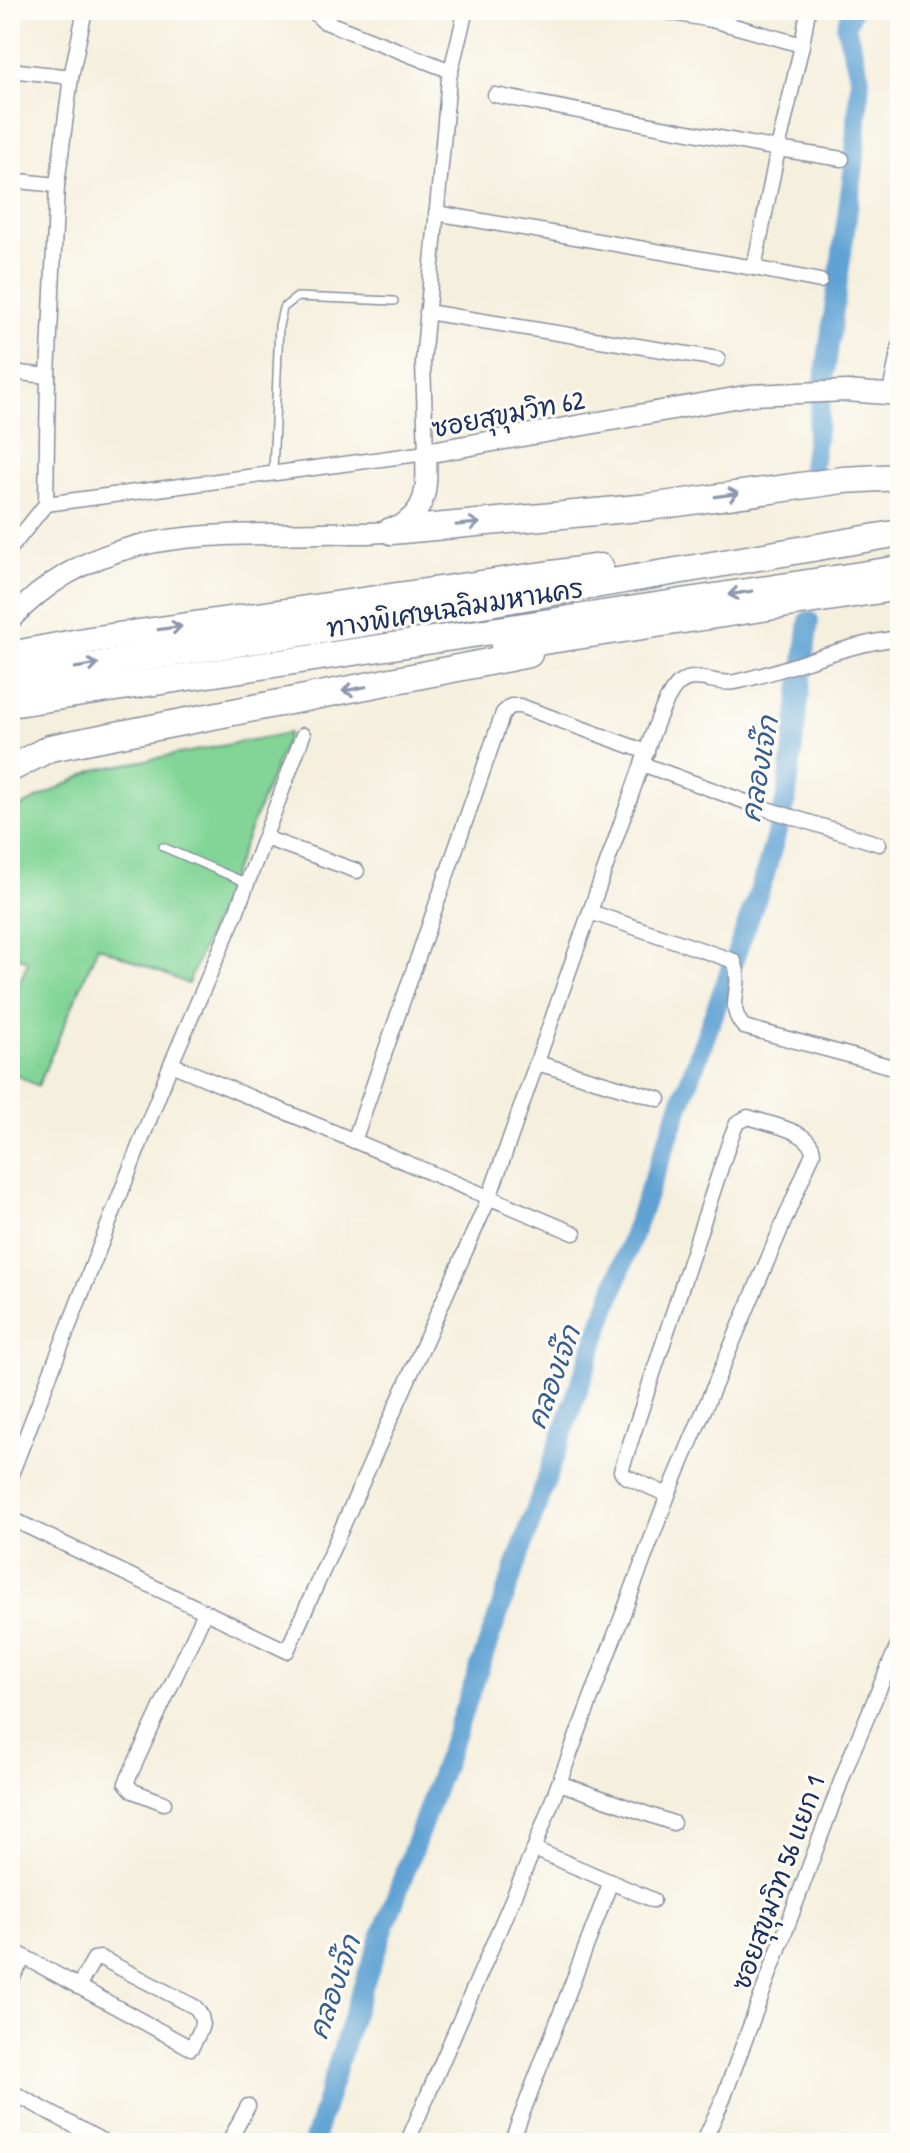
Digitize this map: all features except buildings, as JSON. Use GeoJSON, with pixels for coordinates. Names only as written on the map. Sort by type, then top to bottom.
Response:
{"type":"FeatureCollection","features":[{"type":"Feature","properties":{"kind":"highway"},"geometry":{"type":"LineString","coordinates":[[391,531],[649,507],[843,480],[900,477]]}},
{"type":"Feature","properties":{"kind":"highway"},"geometry":{"type":"LineString","coordinates":[[10,655],[90,640],[603,567],[900,520]]}},
{"type":"Feature","properties":{"kind":"highway","name":"ทางพิเศษเฉลิมมหานคร"},"geometry":{"type":"LineString","coordinates":[[10,679],[489,603],[900,533]]}},
{"type":"Feature","properties":{"kind":"highway"},"geometry":{"type":"LineString","coordinates":[[10,704],[900,569]]}},
{"type":"Feature","properties":{"kind":"highway","name":"ทางพิเศษเฉลิมมหานคร"},"geometry":{"type":"LineString","coordinates":[[10,717],[622,631],[900,587]]}},
{"type":"Feature","properties":{"kind":"highway"},"geometry":{"type":"LineString","coordinates":[[10,769],[50,748],[508,659],[622,631]]}},
{"type":"Feature","properties":{"kind":"street"},"geometry":{"type":"LineString","coordinates":[[10,549],[46,504],[48,376],[57,185],[71,77],[85,10]]}},
{"type":"Feature","properties":{"kind":"street"},"geometry":{"type":"LineString","coordinates":[[316,10],[323,21],[451,71]]}},
{"type":"Feature","properties":{"kind":"street"},"geometry":{"type":"LineString","coordinates":[[46,504],[426,453],[423,362],[427,312],[451,71],[466,10]]}},
{"type":"Feature","properties":{"kind":"street"},"geometry":{"type":"LineString","coordinates":[[655,10],[713,15],[802,45]]}},
{"type":"Feature","properties":{"kind":"street"},"geometry":{"type":"LineString","coordinates":[[754,268],[808,10]]}},
{"type":"Feature","properties":{"kind":"street"},"geometry":{"type":"LineString","coordinates":[[10,70],[71,77]]}},
{"type":"Feature","properties":{"kind":"street"},"geometry":{"type":"LineString","coordinates":[[495,95],[842,159]]}},
{"type":"Feature","properties":{"kind":"street"},"geometry":{"type":"LineString","coordinates":[[10,180],[57,185]]}},
{"type":"Feature","properties":{"kind":"street"},"geometry":{"type":"LineString","coordinates":[[436,213],[820,281]]}},
{"type":"Feature","properties":{"kind":"street"},"geometry":{"type":"LineString","coordinates":[[427,312],[718,359]]}},
{"type":"Feature","properties":{"kind":"street"},"geometry":{"type":"LineString","coordinates":[[895,394],[900,344]]}},
{"type":"Feature","properties":{"kind":"street"},"geometry":{"type":"LineString","coordinates":[[10,372],[48,376]]}},
{"type":"Feature","properties":{"kind":"street","name":"ซอยสุขุมวิท 62"},"geometry":{"type":"LineString","coordinates":[[391,531],[418,512],[427,492],[426,453],[751,395],[846,391],[895,394]]}},
{"type":"Feature","properties":{"kind":"street"},"geometry":{"type":"LineString","coordinates":[[10,620],[31,597],[96,557],[155,540],[194,536],[391,531]]}},
{"type":"Feature","properties":{"kind":"street"},"geometry":{"type":"LineString","coordinates":[[10,1518],[287,1651],[489,1198],[644,758],[669,697],[688,678],[731,683],[834,651],[898,638]]}},
{"type":"Feature","properties":{"kind":"street"},"geometry":{"type":"LineString","coordinates":[[354,1141],[503,713],[511,706],[520,706],[757,806],[879,844]]}},
{"type":"Feature","properties":{"kind":"street"},"geometry":{"type":"LineString","coordinates":[[10,1477],[171,1064],[265,838],[303,735]]}},
{"type":"Feature","properties":{"kind":"street"},"geometry":{"type":"LineString","coordinates":[[10,756],[50,748]]}},
{"type":"Feature","properties":{"kind":"street"},"geometry":{"type":"LineString","coordinates":[[265,838],[357,871]]}},
{"type":"Feature","properties":{"kind":"street"},"geometry":{"type":"LineString","coordinates":[[590,912],[734,961],[739,987],[733,1010],[744,1027],[900,1069]]}},
{"type":"Feature","properties":{"kind":"street"},"geometry":{"type":"LineString","coordinates":[[537,1063],[659,1099]]}},
{"type":"Feature","properties":{"kind":"street"},"geometry":{"type":"LineString","coordinates":[[171,1064],[574,1233]]}},
{"type":"Feature","properties":{"kind":"street"},"geometry":{"type":"LineString","coordinates":[[407,2143],[534,1849],[668,1495],[813,1153],[813,1146],[807,1137],[748,1117],[737,1123],[731,1137],[621,1471],[625,1476],[668,1495]]}},
{"type":"Feature","properties":{"kind":"street"},"geometry":{"type":"LineString","coordinates":[[164,1803],[133,1791],[126,1783],[205,1612]]}},
{"type":"Feature","properties":{"kind":"street","name":"ซอยสุขุมวิท 56 แยก 1"},"geometry":{"type":"LineString","coordinates":[[703,2143],[723,2099],[849,1760],[900,1640]]}},
{"type":"Feature","properties":{"kind":"street"},"geometry":{"type":"LineString","coordinates":[[559,1783],[673,1823]]}},
{"type":"Feature","properties":{"kind":"street"},"geometry":{"type":"LineString","coordinates":[[534,1849],[653,1900]]}},
{"type":"Feature","properties":{"kind":"street"},"geometry":{"type":"LineString","coordinates":[[511,2143],[610,1884]]}},
{"type":"Feature","properties":{"kind":"street"},"geometry":{"type":"LineString","coordinates":[[10,1949],[24,1958],[191,2048],[204,2021],[203,2014],[195,2007],[101,1958],[94,1959],[78,1987]]}},
{"type":"Feature","properties":{"kind":"street"},"geometry":{"type":"LineString","coordinates":[[10,1981],[24,1958]]}},
{"type":"Feature","properties":{"kind":"street"},"geometry":{"type":"LineString","coordinates":[[10,2091],[106,2143]]}},
{"type":"Feature","properties":{"kind":"street"},"geometry":{"type":"LineString","coordinates":[[228,2143],[248,2106]]}},
{"type":"Feature","properties":{"kind":"lane"},"geometry":{"type":"LineString","coordinates":[[273,472],[279,326],[283,308],[297,297],[394,301]]}},
{"type":"Feature","properties":{"kind":"lane"},"geometry":{"type":"LineString","coordinates":[[163,847],[247,883]]}},
{"type":"Feature","properties":{"kind":"green space"},"geometry":{"type":"Polygon","coordinates":[[[289,733],[188,984],[98,946],[38,1086],[10,1072],[10,1005],[28,962],[10,952],[10,812],[95,770],[289,733]]]}},
{"type":"Feature","properties":{"kind":"waterway","name":"คลองเจ๊ก"},"geometry":{"type":"LineString","coordinates":[[812,467],[854,166],[860,78],[846,27],[852,10]]}},
{"type":"Feature","properties":{"kind":"waterway","name":"คลองเจ๊ก"},"geometry":{"type":"LineString","coordinates":[[313,2143],[357,2003],[764,878],[787,795],[809,621]]}}]}
